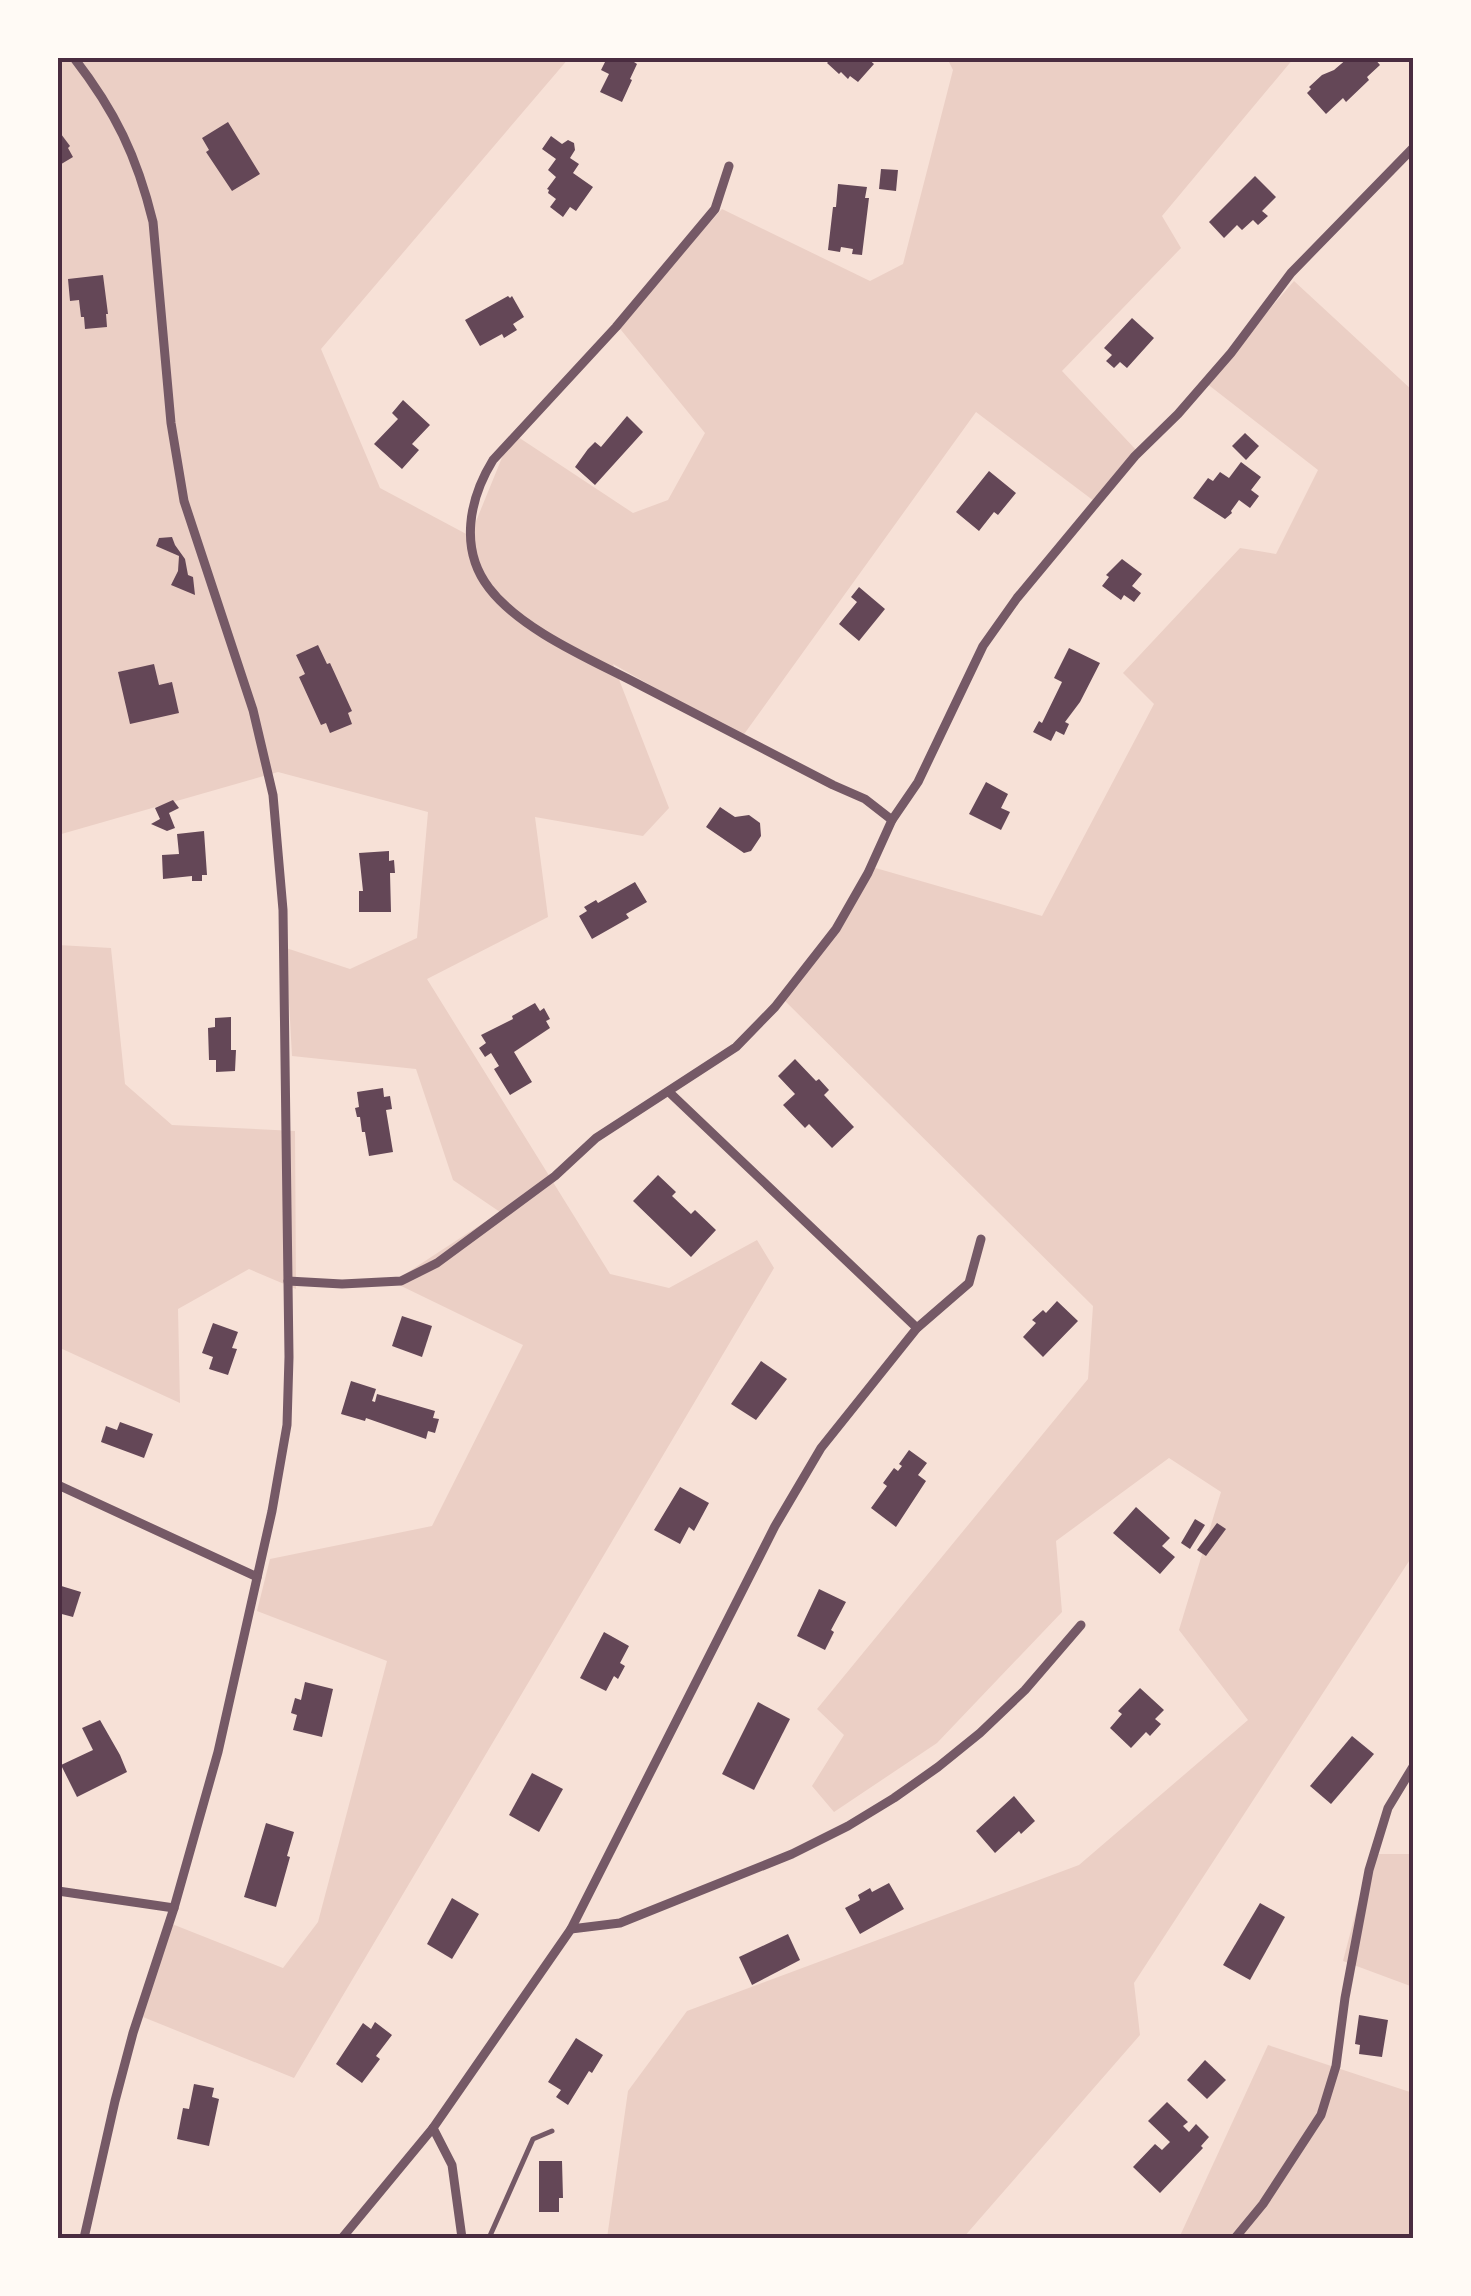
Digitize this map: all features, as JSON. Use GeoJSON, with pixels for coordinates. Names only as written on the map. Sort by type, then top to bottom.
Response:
{"type":"FeatureCollection","features":[{"type":"Feature","properties":{"kind":"street"},"geometry":{"type":"LineString","coordinates":[[74,58],[101,93],[145,191],[155,241],[171,423],[184,500],[253,710],[273,795],[284,910],[288,1280],[288,1425],[272,1511],[218,1752],[128,2050],[84,2238]]}},
{"type":"Feature","properties":{"kind":"street"},"geometry":{"type":"LineString","coordinates":[[288,1280],[342,1284],[401,1281],[437,1263],[555,1176],[596,1138],[736,1047],[774,1007],[836,929],[892,820],[918,782],[983,646],[1017,598],[1135,456],[1231,353],[1291,273],[1414,147]]}},
{"type":"Feature","properties":{"kind":"street"},"geometry":{"type":"LineString","coordinates":[[729,166],[716,209],[616,327],[493,460],[473,503],[471,553],[488,588],[534,628],[865,799],[892,820]]}},
{"type":"Feature","properties":{"kind":"street"},"geometry":{"type":"LineString","coordinates":[[670,1092],[917,1328]]}},
{"type":"Feature","properties":{"kind":"street"},"geometry":{"type":"LineString","coordinates":[[342,2238],[434,2128],[570,1929],[775,1526],[820,1448],[917,1328],[969,1282],[981,1239]]}},
{"type":"Feature","properties":{"kind":"street"},"geometry":{"type":"LineString","coordinates":[[58,1485],[257,1577]]}},
{"type":"Feature","properties":{"kind":"street"},"geometry":{"type":"LineString","coordinates":[[570,1929],[620,1924],[792,1854],[848,1826],[894,1798],[980,1733],[1025,1690],[1080,1625]]}},
{"type":"Feature","properties":{"kind":"street"},"geometry":{"type":"LineString","coordinates":[[1235,2238],[1321,2115],[1336,2066],[1369,1870],[1388,1808],[1414,1765]]}},
{"type":"Feature","properties":{"kind":"street"},"geometry":{"type":"LineString","coordinates":[[58,1891],[174,1908]]}},
{"type":"Feature","properties":{"kind":"street"},"geometry":{"type":"LineString","coordinates":[[434,2128],[452,2165],[462,2238]]}},
{"type":"Feature","properties":{"kind":"lane"},"geometry":{"type":"LineString","coordinates":[[489,2238],[533,2140],[552,2132]]}},
{"type":"Feature","properties":{"kind":"shaded area"},"geometry":{"type":"Polygon","coordinates":[[[58,58],[569,58],[321,349],[380,488],[470,536],[512,433],[633,513],[668,500],[705,433],[617,325],[722,209],[870,281],[903,264],[953,70],[947,58],[1294,58],[1162,216],[1181,248],[1062,371],[1138,452],[1094,501],[976,412],[742,737],[613,664],[669,808],[643,836],[535,817],[548,917],[427,979],[610,1274],[669,1288],[757,1240],[774,1268],[294,2078],[143,2017],[172,1924],[283,1968],[318,1922],[387,1661],[257,1611],[270,1559],[432,1526],[523,1345],[393,1282],[500,1212],[453,1180],[416,1069],[292,1056],[286,948],[350,969],[417,938],[428,812],[278,772],[58,835],[58,58]]]}},
{"type":"Feature","properties":{"kind":"shaded area"},"geometry":{"type":"Polygon","coordinates":[[[1294,281],[1413,391],[1413,1555],[1134,1983],[1140,2035],[963,2238],[607,2238],[628,2091],[687,2011],[1079,1865],[1248,1720],[1179,1630],[1221,1492],[1169,1458],[1056,1541],[1062,1612],[937,1743],[834,1812],[812,1786],[844,1735],[817,1709],[1088,1379],[1093,1306],[783,999],[872,867],[1042,916],[1154,704],[1123,673],[1240,548],[1276,554],[1318,470],[1206,383],[1294,281]]]}},
{"type":"Feature","properties":{"kind":"shaded area"},"geometry":{"type":"Polygon","coordinates":[[[58,945],[111,948],[125,1084],[172,1125],[295,1131],[296,1289],[249,1269],[178,1309],[180,1403],[58,1347],[58,945]]]}},
{"type":"Feature","properties":{"kind":"shaded area"},"geometry":{"type":"Polygon","coordinates":[[[1371,1854],[1413,1854],[1413,1987],[1343,1961],[1371,1854]]]}},
{"type":"Feature","properties":{"kind":"shaded area"},"geometry":{"type":"Polygon","coordinates":[[[1268,2045],[1413,2093],[1413,2238],[1179,2238],[1268,2045]]]}},
{"type":"Feature","properties":{"kind":"building"},"geometry":{"type":"Polygon","coordinates":[[[607,58],[636,58],[622,102],[600,92],[609,74],[601,70],[607,58]]]}},
{"type":"Feature","properties":{"kind":"building"},"geometry":{"type":"Polygon","coordinates":[[[825,58],[867,58],[874,64],[858,82],[839,74],[825,58]]]}},
{"type":"Feature","properties":{"kind":"building"},"geometry":{"type":"Polygon","coordinates":[[[1348,58],[1374,58],[1380,65],[1346,102],[1343,98],[1326,114],[1307,93],[1309,87],[1348,58]]]}},
{"type":"Feature","properties":{"kind":"building"},"geometry":{"type":"Polygon","coordinates":[[[228,122],[260,174],[232,191],[206,152],[209,150],[202,138],[228,122]]]}},
{"type":"Feature","properties":{"kind":"building"},"geometry":{"type":"Polygon","coordinates":[[[58,130],[73,157],[58,166],[58,130]]]}},
{"type":"Feature","properties":{"kind":"building"},"geometry":{"type":"Polygon","coordinates":[[[551,136],[562,144],[568,140],[574,143],[570,158],[579,164],[573,173],[593,187],[576,211],[570,207],[563,217],[550,207],[556,199],[547,189],[556,177],[548,170],[556,159],[542,149],[551,136]]]}},
{"type":"Feature","properties":{"kind":"building"},"geometry":{"type":"Polygon","coordinates":[[[881,169],[898,170],[896,191],[879,189],[881,169]]]}},
{"type":"Feature","properties":{"kind":"building"},"geometry":{"type":"Polygon","coordinates":[[[1255,176],[1276,197],[1262,211],[1268,216],[1258,225],[1253,220],[1242,230],[1237,225],[1224,238],[1209,222],[1255,176]]]}},
{"type":"Feature","properties":{"kind":"building"},"geometry":{"type":"Polygon","coordinates":[[[838,184],[867,187],[862,255],[841,247],[840,252],[828,250],[838,184]]]}},
{"type":"Feature","properties":{"kind":"building"},"geometry":{"type":"Polygon","coordinates":[[[103,275],[107,327],[85,329],[79,300],[70,301],[68,279],[103,275]]]}},
{"type":"Feature","properties":{"kind":"building"},"geometry":{"type":"Polygon","coordinates":[[[512,296],[524,317],[513,324],[517,330],[480,346],[465,320],[512,296]]]}},
{"type":"Feature","properties":{"kind":"building"},"geometry":{"type":"Polygon","coordinates":[[[1132,318],[1154,338],[1127,368],[1120,362],[1114,368],[1106,361],[1112,355],[1104,348],[1132,318]]]}},
{"type":"Feature","properties":{"kind":"building"},"geometry":{"type":"Polygon","coordinates":[[[403,400],[430,425],[412,444],[419,450],[402,469],[374,444],[398,419],[392,413],[403,400]]]}},
{"type":"Feature","properties":{"kind":"building"},"geometry":{"type":"Polygon","coordinates":[[[627,416],[643,432],[595,485],[575,467],[595,442],[601,447],[627,416]]]}},
{"type":"Feature","properties":{"kind":"building"},"geometry":{"type":"Polygon","coordinates":[[[1245,433],[1259,446],[1246,460],[1232,446],[1245,433]]]}},
{"type":"Feature","properties":{"kind":"building"},"geometry":{"type":"Polygon","coordinates":[[[1241,462],[1261,477],[1251,490],[1259,496],[1250,508],[1239,500],[1225,519],[1193,498],[1208,478],[1213,481],[1220,472],[1229,478],[1241,462]]]}},
{"type":"Feature","properties":{"kind":"building"},"geometry":{"type":"Polygon","coordinates":[[[989,471],[1016,493],[979,531],[956,512],[989,471]]]}},
{"type":"Feature","properties":{"kind":"building"},"geometry":{"type":"Polygon","coordinates":[[[172,537],[185,559],[188,575],[193,577],[195,595],[171,585],[178,571],[179,556],[156,546],[159,538],[172,537]]]}},
{"type":"Feature","properties":{"kind":"building"},"geometry":{"type":"Polygon","coordinates":[[[1122,559],[1142,574],[1132,586],[1141,593],[1134,602],[1124,595],[1121,600],[1102,586],[1109,577],[1106,575],[1122,559]]]}},
{"type":"Feature","properties":{"kind":"building"},"geometry":{"type":"Polygon","coordinates":[[[859,587],[885,609],[859,641],[839,624],[857,602],[851,597],[859,587]]]}},
{"type":"Feature","properties":{"kind":"building"},"geometry":{"type":"Polygon","coordinates":[[[318,645],[352,711],[348,713],[352,724],[330,733],[326,723],[321,725],[299,677],[305,674],[296,655],[318,645]]]}},
{"type":"Feature","properties":{"kind":"building"},"geometry":{"type":"Polygon","coordinates":[[[1069,648],[1100,663],[1065,722],[1069,724],[1064,735],[1056,731],[1051,741],[1033,732],[1039,721],[1042,723],[1062,682],[1054,678],[1069,648]]]}},
{"type":"Feature","properties":{"kind":"building"},"geometry":{"type":"Polygon","coordinates":[[[154,664],[159,685],[172,682],[179,713],[130,724],[118,672],[154,664]]]}},
{"type":"Feature","properties":{"kind":"building"},"geometry":{"type":"Polygon","coordinates":[[[986,782],[1008,794],[1001,808],[1010,812],[1001,830],[969,814],[986,782]]]}},
{"type":"Feature","properties":{"kind":"building"},"geometry":{"type":"Polygon","coordinates":[[[173,800],[179,808],[169,813],[175,828],[167,831],[151,824],[160,819],[155,808],[173,800]]]}},
{"type":"Feature","properties":{"kind":"building"},"geometry":{"type":"Polygon","coordinates":[[[720,807],[735,817],[749,815],[760,823],[761,836],[751,851],[744,853],[706,827],[720,807]]]}},
{"type":"Feature","properties":{"kind":"building"},"geometry":{"type":"Polygon","coordinates":[[[204,831],[207,875],[202,875],[202,881],[192,881],[192,876],[163,879],[162,855],[179,854],[177,834],[204,831]]]}},
{"type":"Feature","properties":{"kind":"building"},"geometry":{"type":"Polygon","coordinates":[[[389,851],[395,873],[390,873],[391,912],[359,912],[359,891],[363,891],[359,853],[389,851]]]}},
{"type":"Feature","properties":{"kind":"building"},"geometry":{"type":"Polygon","coordinates":[[[635,882],[647,902],[626,914],[629,918],[592,939],[579,916],[587,911],[584,907],[635,882]]]}},
{"type":"Feature","properties":{"kind":"building"},"geometry":{"type":"Polygon","coordinates":[[[535,1003],[540,1011],[544,1008],[550,1028],[514,1052],[532,1082],[510,1095],[494,1069],[499,1066],[491,1053],[485,1057],[479,1048],[486,1043],[481,1035],[535,1003]]]}},
{"type":"Feature","properties":{"kind":"building"},"geometry":{"type":"Polygon","coordinates":[[[231,1017],[235,1071],[216,1072],[216,1060],[209,1060],[208,1028],[215,1027],[215,1018],[231,1017]]]}},
{"type":"Feature","properties":{"kind":"building"},"geometry":{"type":"Polygon","coordinates":[[[795,1059],[829,1090],[824,1095],[854,1127],[832,1148],[783,1105],[795,1094],[778,1076],[795,1059]]]}},
{"type":"Feature","properties":{"kind":"building"},"geometry":{"type":"Polygon","coordinates":[[[383,1088],[384,1097],[390,1096],[392,1109],[386,1110],[393,1152],[369,1156],[355,1108],[359,1107],[357,1092],[383,1088]]]}},
{"type":"Feature","properties":{"kind":"building"},"geometry":{"type":"Polygon","coordinates":[[[658,1175],[676,1192],[672,1196],[716,1230],[691,1257],[633,1201],[658,1175]]]}},
{"type":"Feature","properties":{"kind":"building"},"geometry":{"type":"Polygon","coordinates":[[[1057,1301],[1078,1321],[1043,1357],[1023,1337],[1036,1323],[1032,1320],[1057,1301]]]}},
{"type":"Feature","properties":{"kind":"building"},"geometry":{"type":"Polygon","coordinates":[[[402,1316],[432,1326],[422,1357],[392,1346],[402,1316]]]}},
{"type":"Feature","properties":{"kind":"building"},"geometry":{"type":"Polygon","coordinates":[[[213,1323],[238,1332],[228,1375],[209,1369],[213,1357],[202,1353],[213,1323]]]}},
{"type":"Feature","properties":{"kind":"building"},"geometry":{"type":"Polygon","coordinates":[[[761,1361],[787,1379],[756,1420],[731,1404],[761,1361]]]}},
{"type":"Feature","properties":{"kind":"building"},"geometry":{"type":"Polygon","coordinates":[[[351,1381],[376,1389],[372,1401],[375,1402],[377,1394],[435,1411],[433,1418],[439,1419],[435,1433],[428,1431],[426,1439],[366,1418],[365,1421],[341,1414],[351,1381]]]}},
{"type":"Feature","properties":{"kind":"building"},"geometry":{"type":"Polygon","coordinates":[[[120,1422],[153,1434],[144,1458],[101,1442],[106,1426],[117,1430],[120,1422]]]}},
{"type":"Feature","properties":{"kind":"building"},"geometry":{"type":"Polygon","coordinates":[[[909,1450],[927,1463],[918,1475],[926,1481],[896,1527],[871,1508],[887,1486],[883,1483],[894,1468],[898,1471],[902,1466],[899,1464],[909,1450]]]}},
{"type":"Feature","properties":{"kind":"building"},"geometry":{"type":"Polygon","coordinates":[[[680,1487],[709,1503],[694,1531],[689,1527],[680,1544],[654,1530],[680,1487]]]}},
{"type":"Feature","properties":{"kind":"building"},"geometry":{"type":"Polygon","coordinates":[[[1136,1507],[1170,1538],[1162,1546],[1175,1557],[1160,1574],[1113,1533],[1136,1507]]]}},
{"type":"Feature","properties":{"kind":"building"},"geometry":{"type":"Polygon","coordinates":[[[1195,1519],[1205,1525],[1190,1549],[1181,1543],[1195,1519]]]}},
{"type":"Feature","properties":{"kind":"building"},"geometry":{"type":"Polygon","coordinates":[[[1217,1523],[1226,1529],[1206,1556],[1197,1550],[1217,1523]]]}},
{"type":"Feature","properties":{"kind":"building"},"geometry":{"type":"Polygon","coordinates":[[[58,1585],[81,1592],[73,1617],[58,1613],[58,1585]]]}},
{"type":"Feature","properties":{"kind":"building"},"geometry":{"type":"Polygon","coordinates":[[[819,1589],[846,1602],[825,1650],[797,1636],[819,1589]]]}},
{"type":"Feature","properties":{"kind":"building"},"geometry":{"type":"Polygon","coordinates":[[[604,1632],[629,1646],[620,1663],[625,1666],[606,1691],[580,1678],[604,1632]]]}},
{"type":"Feature","properties":{"kind":"building"},"geometry":{"type":"Polygon","coordinates":[[[305,1682],[333,1689],[322,1737],[293,1730],[297,1715],[291,1713],[295,1698],[301,1700],[305,1682]]]}},
{"type":"Feature","properties":{"kind":"building"},"geometry":{"type":"Polygon","coordinates":[[[1140,1688],[1164,1710],[1155,1719],[1161,1724],[1150,1736],[1146,1732],[1131,1748],[1110,1728],[1122,1714],[1118,1711],[1140,1688]]]}},
{"type":"Feature","properties":{"kind":"building"},"geometry":{"type":"Polygon","coordinates":[[[758,1702],[790,1719],[754,1790],[722,1774],[758,1702]]]}},
{"type":"Feature","properties":{"kind":"building"},"geometry":{"type":"Polygon","coordinates":[[[100,1720],[127,1772],[77,1797],[61,1765],[93,1750],[82,1728],[100,1720]]]}},
{"type":"Feature","properties":{"kind":"building"},"geometry":{"type":"Polygon","coordinates":[[[1352,1736],[1374,1754],[1331,1804],[1310,1786],[1352,1736]]]}},
{"type":"Feature","properties":{"kind":"building"},"geometry":{"type":"Polygon","coordinates":[[[532,1773],[563,1789],[539,1832],[509,1815],[532,1773]]]}},
{"type":"Feature","properties":{"kind":"building"},"geometry":{"type":"Polygon","coordinates":[[[1014,1796],[1035,1821],[995,1853],[976,1831],[1014,1796]]]}},
{"type":"Feature","properties":{"kind":"building"},"geometry":{"type":"Polygon","coordinates":[[[266,1823],[294,1832],[276,1907],[244,1897],[266,1823]]]}},
{"type":"Feature","properties":{"kind":"building"},"geometry":{"type":"Polygon","coordinates":[[[889,1883],[904,1909],[860,1934],[845,1908],[860,1900],[858,1895],[870,1888],[872,1892],[889,1883]]]}},
{"type":"Feature","properties":{"kind":"building"},"geometry":{"type":"Polygon","coordinates":[[[452,1898],[479,1914],[452,1959],[427,1944],[452,1898]]]}},
{"type":"Feature","properties":{"kind":"building"},"geometry":{"type":"Polygon","coordinates":[[[1260,1903],[1285,1917],[1250,1980],[1223,1965],[1260,1903]]]}},
{"type":"Feature","properties":{"kind":"building"},"geometry":{"type":"Polygon","coordinates":[[[788,1934],[800,1960],[752,1985],[739,1957],[788,1934]]]}},
{"type":"Feature","properties":{"kind":"building"},"geometry":{"type":"Polygon","coordinates":[[[1359,2015],[1388,2020],[1382,2057],[1359,2054],[1360,2045],[1355,2044],[1359,2015]]]}},
{"type":"Feature","properties":{"kind":"building"},"geometry":{"type":"Polygon","coordinates":[[[375,2022],[392,2035],[362,2083],[336,2064],[363,2023],[371,2029],[375,2022]]]}},
{"type":"Feature","properties":{"kind":"building"},"geometry":{"type":"Polygon","coordinates":[[[576,2038],[603,2055],[568,2105],[556,2097],[561,2090],[548,2082],[576,2038]]]}},
{"type":"Feature","properties":{"kind":"building"},"geometry":{"type":"Polygon","coordinates":[[[1205,2060],[1226,2080],[1207,2099],[1187,2080],[1205,2060]]]}},
{"type":"Feature","properties":{"kind":"building"},"geometry":{"type":"Polygon","coordinates":[[[194,2084],[214,2088],[212,2097],[219,2099],[209,2146],[177,2139],[183,2108],[189,2109],[194,2084]]]}},
{"type":"Feature","properties":{"kind":"building"},"geometry":{"type":"Polygon","coordinates":[[[1167,2102],[1188,2122],[1183,2126],[1189,2132],[1196,2124],[1209,2137],[1160,2193],[1133,2167],[1155,2144],[1162,2150],[1170,2142],[1148,2121],[1167,2102]]]}},
{"type":"Feature","properties":{"kind":"building"},"geometry":{"type":"Polygon","coordinates":[[[539,2161],[562,2161],[563,2198],[559,2198],[559,2212],[539,2212],[539,2161]]]}}]}
